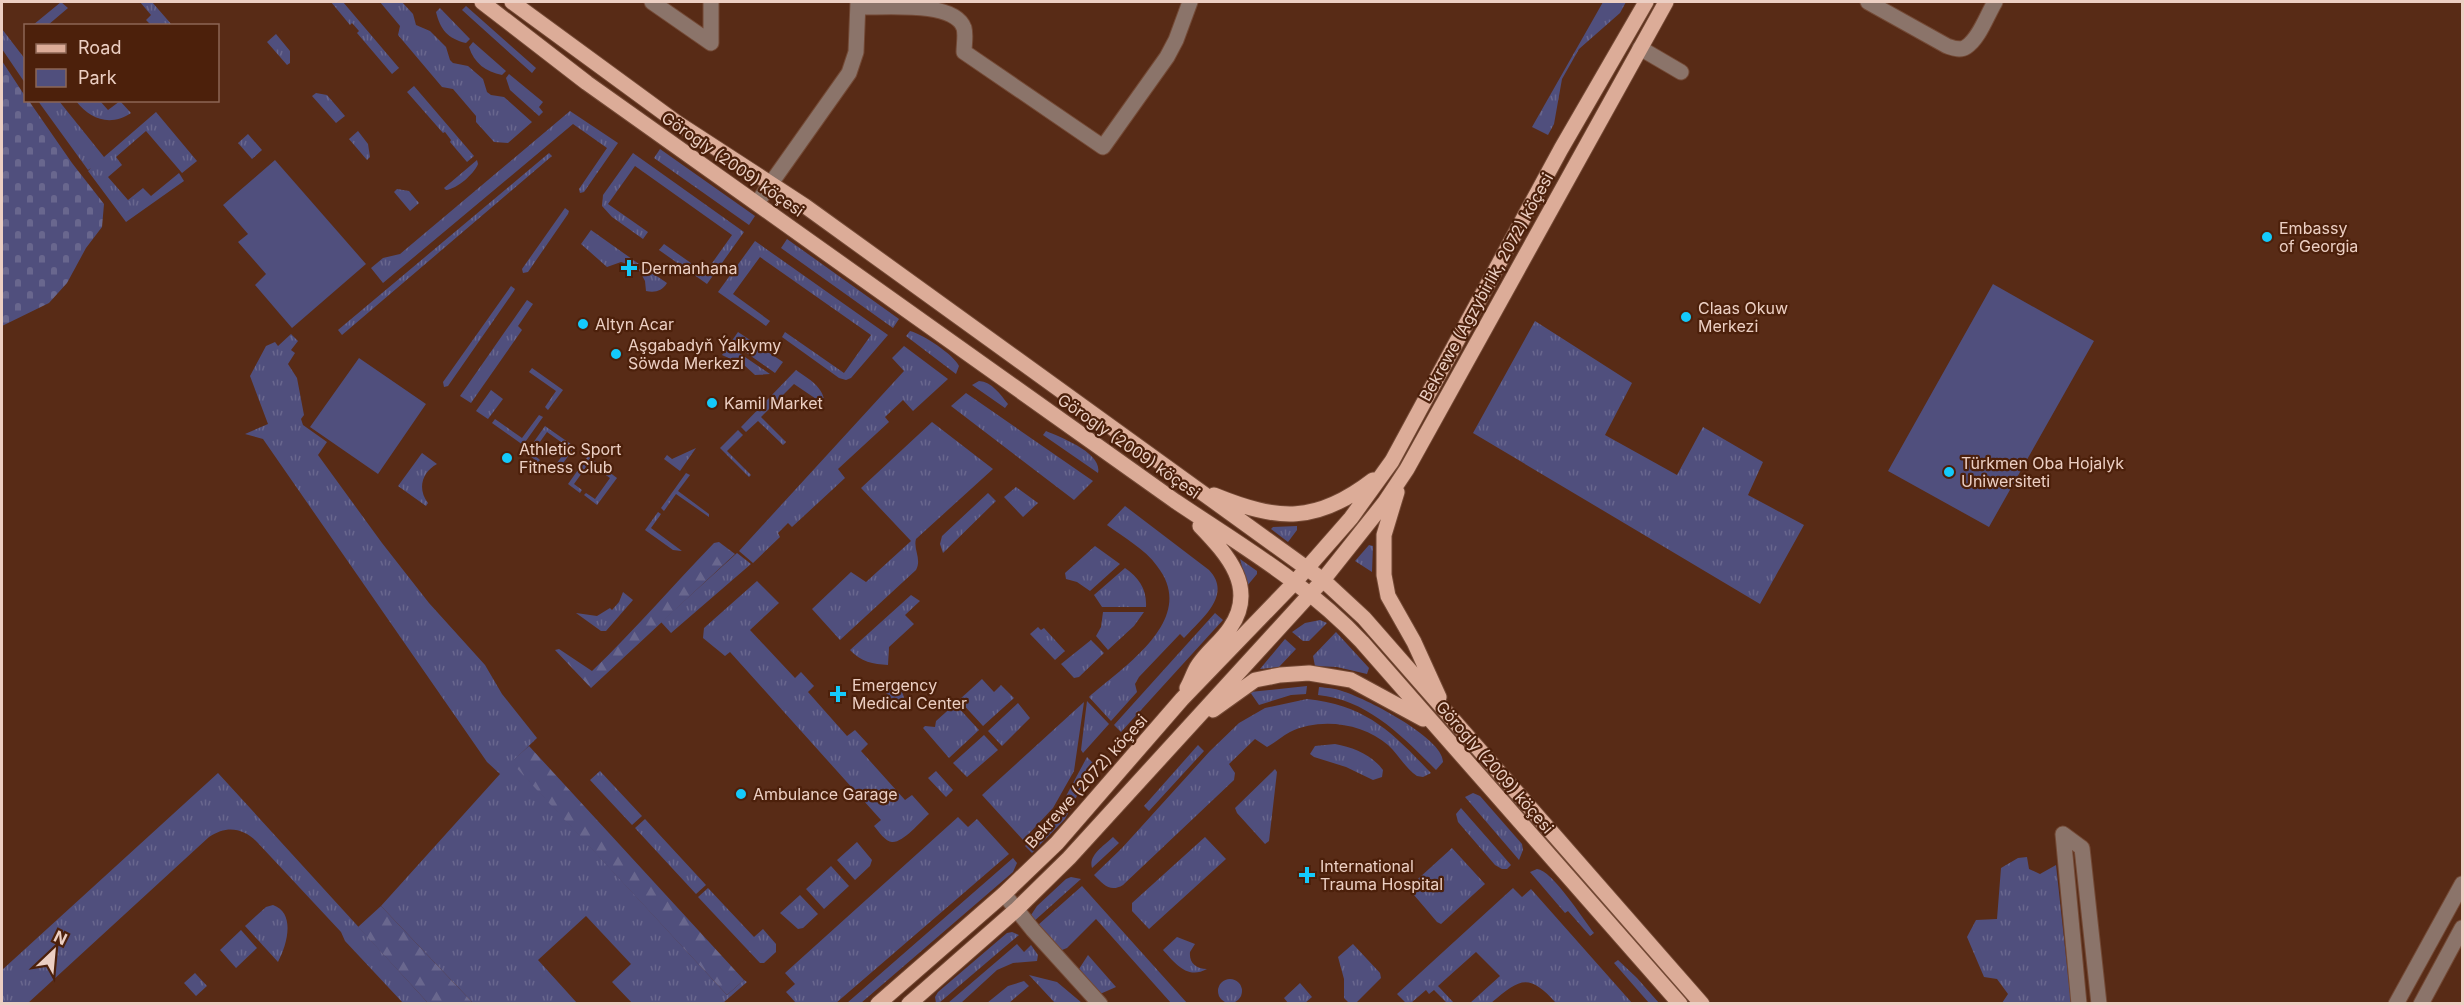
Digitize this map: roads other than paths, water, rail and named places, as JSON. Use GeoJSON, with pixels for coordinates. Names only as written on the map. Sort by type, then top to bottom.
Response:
{"type":"FeatureCollection","features":[{"type":"Feature","properties":{"kind":"main road","name":"Görogly (2009) köçesi"},"geometry":{"type":"LineString","coordinates":[[482,2],[587,83],[1294,583],[1351,630],[1680,1004]]}},
{"type":"Feature","properties":{"kind":"main road","name":"Görogly (2009) köçesi"},"geometry":{"type":"LineString","coordinates":[[512,2],[676,122],[772,183],[1323,580],[1364,618],[1702,1004]]}},
{"type":"Feature","properties":{"kind":"main road","name":"Bekrewe (Agzybirlik, 2072) köçesi"},"geometry":{"type":"LineString","coordinates":[[1307,568],[1351,518],[1392,461],[1561,149],[1646,2]]}},
{"type":"Feature","properties":{"kind":"main road","name":"Bekrewe (Agzybirlik, 2072) köçesi"},"geometry":{"type":"LineString","coordinates":[[1323,580],[1407,469],[1666,2]]}},
{"type":"Feature","properties":{"kind":"main road"},"geometry":{"type":"LineString","coordinates":[[1186,483],[1244,507],[1264,512],[1300,514],[1344,501],[1392,461]]}},
{"type":"Feature","properties":{"kind":"main road"},"geometry":{"type":"LineString","coordinates":[[1407,469],[1387,525],[1382,562],[1384,575],[1391,602],[1414,642],[1446,713]]}},
{"type":"Feature","properties":{"kind":"main road"},"geometry":{"type":"LineString","coordinates":[[1175,501],[1224,550],[1233,564],[1240,586],[1239,606],[1234,622],[1198,666],[1182,699]]}},
{"type":"Feature","properties":{"kind":"main road","name":"Bekrewe (2072) köçesi"},"geometry":{"type":"LineString","coordinates":[[878,1004],[1004,894],[1057,843],[1182,699],[1307,568]]}},
{"type":"Feature","properties":{"kind":"main road"},"geometry":{"type":"LineString","coordinates":[[909,1004],[1016,910],[1070,858],[1323,580]]}},
{"type":"Feature","properties":{"kind":"main road"},"geometry":{"type":"LineString","coordinates":[[1198,720],[1232,698],[1254,680],[1309,673],[1351,680],[1384,696],[1435,726]]}},
{"type":"Feature","properties":{"kind":"street"},"geometry":{"type":"LineString","coordinates":[[652,2],[711,43],[711,2]]}},
{"type":"Feature","properties":{"kind":"street"},"geometry":{"type":"LineString","coordinates":[[757,203],[849,73],[856,52],[858,4],[932,8],[956,18],[964,28],[964,52],[1103,147],[1167,57],[1190,2]]}},
{"type":"Feature","properties":{"kind":"street"},"geometry":{"type":"LineString","coordinates":[[1868,2],[1947,46],[1958,49],[1965,48],[1974,39],[1995,2]]}},
{"type":"Feature","properties":{"kind":"street"},"geometry":{"type":"LineString","coordinates":[[1640,48],[1681,72]]}},
{"type":"Feature","properties":{"kind":"street"},"geometry":{"type":"LineString","coordinates":[[2079,1004],[2063,834],[2082,848],[2099,1004]]}},
{"type":"Feature","properties":{"kind":"street"},"geometry":{"type":"LineString","coordinates":[[2396,1004],[2463,884]]}},
{"type":"Feature","properties":{"kind":"street"},"geometry":{"type":"LineString","coordinates":[[1004,894],[1100,1004]]}},
{"type":"Feature","properties":{"kind":"street"},"geometry":{"type":"LineString","coordinates":[[2421,1004],[2463,928]]}},
{"type":"Feature","properties":{"kind":"place","name":"Embassy of Georgia"},"geometry":{"type":"Point","coordinates":[2267,237]}},
{"type":"Feature","properties":{"kind":"place","name":"Dermanhana"},"geometry":{"type":"Point","coordinates":[629,268]}},
{"type":"Feature","properties":{"kind":"place","name":"Claas Okuw Merkezi"},"geometry":{"type":"Point","coordinates":[1686,317]}},
{"type":"Feature","properties":{"kind":"place","name":"Altyn Acar"},"geometry":{"type":"Point","coordinates":[583,324]}},
{"type":"Feature","properties":{"kind":"place","name":"Aşgabadyň Ýalkymy Söwda Merkezi"},"geometry":{"type":"Point","coordinates":[616,354]}},
{"type":"Feature","properties":{"kind":"place","name":"Kamil Market"},"geometry":{"type":"Point","coordinates":[712,403]}},
{"type":"Feature","properties":{"kind":"place","name":"Athletic Sport Fitness Club"},"geometry":{"type":"Point","coordinates":[507,458]}},
{"type":"Feature","properties":{"kind":"place","name":"Türkmen Oba Hojalyk Uniwersiteti"},"geometry":{"type":"Point","coordinates":[1949,472]}},
{"type":"Feature","properties":{"kind":"place","name":"Emergency Medical Center"},"geometry":{"type":"Point","coordinates":[838,694]}},
{"type":"Feature","properties":{"kind":"place","name":"Ambulance Garage"},"geometry":{"type":"Point","coordinates":[741,794]}},
{"type":"Feature","properties":{"kind":"place","name":"International Trauma Hospital"},"geometry":{"type":"Point","coordinates":[1307,875]}}]}
